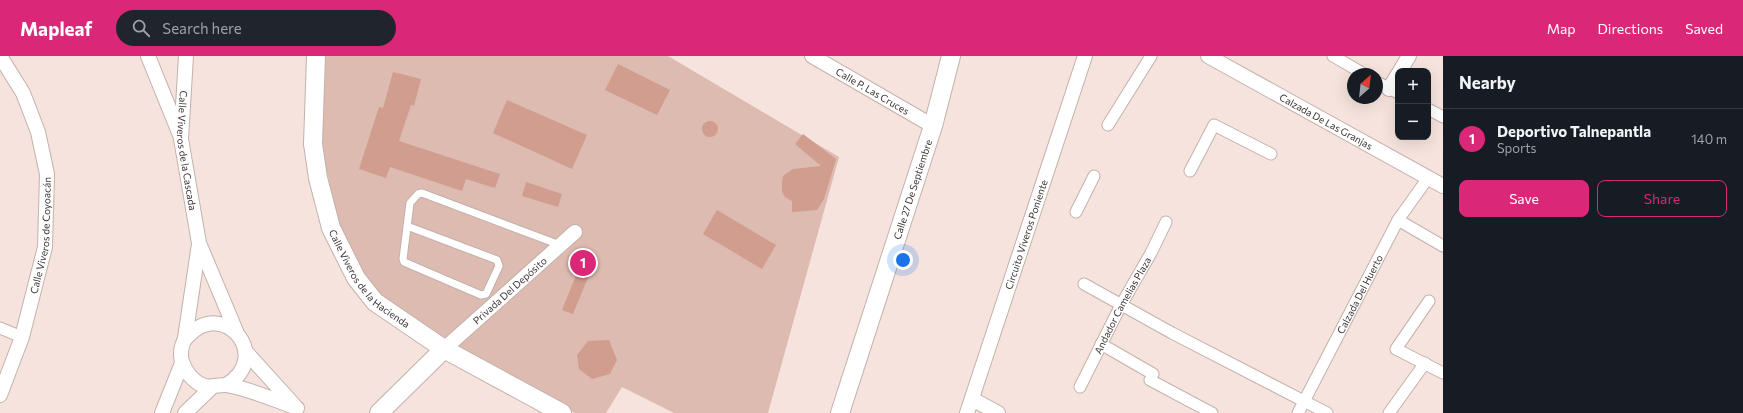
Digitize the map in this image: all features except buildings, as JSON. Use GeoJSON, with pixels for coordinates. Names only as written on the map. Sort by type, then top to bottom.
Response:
{"type":"FeatureCollection","features":[{"type":"Feature","properties":{"kind":"street","name":"Calle Viveros de Coyoacán"},"geometry":{"type":"LineString","coordinates":[[0,56],[25,99],[38,132],[47,174],[45,247],[22,336],[0,395]]}},
{"type":"Feature","properties":{"kind":"street"},"geometry":{"type":"LineString","coordinates":[[148,56],[181,139]]}},
{"type":"Feature","properties":{"kind":"street","name":"Calle Viveros de la Cascada"},"geometry":{"type":"LineString","coordinates":[[186,56],[181,139],[199,244],[236,331]]}},
{"type":"Feature","properties":{"kind":"street","name":"Calle Viveros de la Hacienda"},"geometry":{"type":"LineString","coordinates":[[316,56],[313,144],[318,178],[331,228],[356,278],[375,302],[444,349],[562,413]]}},
{"type":"Feature","properties":{"kind":"street","name":"Calle P. Las Cruces"},"geometry":{"type":"LineString","coordinates":[[812,56],[933,126]]}},
{"type":"Feature","properties":{"kind":"street","name":"Calle 27 De Septiembre"},"geometry":{"type":"LineString","coordinates":[[840,413],[933,126],[951,56]]}},
{"type":"Feature","properties":{"kind":"street","name":"Circuito Viveros Poniente"},"geometry":{"type":"LineString","coordinates":[[967,413],[1085,56]]}},
{"type":"Feature","properties":{"kind":"street"},"geometry":{"type":"LineString","coordinates":[[1108,125],[1151,56]]}},
{"type":"Feature","properties":{"kind":"street","name":"Calzada De Las Granjas"},"geometry":{"type":"LineString","coordinates":[[1208,56],[1443,186]]}},
{"type":"Feature","properties":{"kind":"street"},"geometry":{"type":"LineString","coordinates":[[1333,56],[1354,68]]}},
{"type":"Feature","properties":{"kind":"street"},"geometry":{"type":"LineString","coordinates":[[1402,68],[1409,56]]}},
{"type":"Feature","properties":{"kind":"street"},"geometry":{"type":"LineString","coordinates":[[1383,85],[1394,91]]}},
{"type":"Feature","properties":{"kind":"street"},"geometry":{"type":"LineString","coordinates":[[1431,111],[1443,117]]}},
{"type":"Feature","properties":{"kind":"street"},"geometry":{"type":"LineString","coordinates":[[1190,171],[1214,124],[1271,154]]}},
{"type":"Feature","properties":{"kind":"street"},"geometry":{"type":"LineString","coordinates":[[1076,212],[1094,176]]}},
{"type":"Feature","properties":{"kind":"street","name":"Calzada Del Huerto"},"geometry":{"type":"LineString","coordinates":[[1298,413],[1398,220],[1428,178]]}},
{"type":"Feature","properties":{"kind":"street"},"geometry":{"type":"LineString","coordinates":[[1398,220],[1443,246]]}},
{"type":"Feature","properties":{"kind":"street","name":"Andador Camelias Plaza"},"geometry":{"type":"LineString","coordinates":[[1080,387],[1121,305],[1151,253],[1166,222]]}},
{"type":"Feature","properties":{"kind":"street","name":"Privada Del Depósito"},"geometry":{"type":"LineString","coordinates":[[444,349],[575,232]]}},
{"type":"Feature","properties":{"kind":"street","name":"Calle Viveros de la Cascada"},"geometry":{"type":"LineString","coordinates":[[185,338],[199,244]]}},
{"type":"Feature","properties":{"kind":"street"},"geometry":{"type":"LineString","coordinates":[[1084,284],[1172,333],[1327,413]]}},
{"type":"Feature","properties":{"kind":"street"},"geometry":{"type":"LineString","coordinates":[[1429,301],[1396,349],[1443,373]]}},
{"type":"Feature","properties":{"kind":"street"},"geometry":{"type":"LineString","coordinates":[[209,323],[223,324],[236,331],[243,341],[246,352],[243,368],[233,381],[226,385],[212,387],[199,384],[188,375],[182,363],[181,350],[185,338],[195,328],[209,323]]}},
{"type":"Feature","properties":{"kind":"street"},"geometry":{"type":"LineString","coordinates":[[0,328],[22,336]]}},
{"type":"Feature","properties":{"kind":"street"},"geometry":{"type":"LineString","coordinates":[[1101,344],[1212,413]]}},
{"type":"Feature","properties":{"kind":"street"},"geometry":{"type":"LineString","coordinates":[[380,413],[444,349]]}},
{"type":"Feature","properties":{"kind":"street"},"geometry":{"type":"LineString","coordinates":[[246,352],[299,410]]}},
{"type":"Feature","properties":{"kind":"street"},"geometry":{"type":"LineString","coordinates":[[162,413],[182,363]]}},
{"type":"Feature","properties":{"kind":"street"},"geometry":{"type":"LineString","coordinates":[[1389,413],[1425,363]]}},
{"type":"Feature","properties":{"kind":"street"},"geometry":{"type":"LineString","coordinates":[[226,385],[266,396],[299,410]]}},
{"type":"Feature","properties":{"kind":"street"},"geometry":{"type":"LineString","coordinates":[[185,413],[212,387]]}},
{"type":"Feature","properties":{"kind":"street"},"geometry":{"type":"LineString","coordinates":[[972,399],[998,413]]}},
{"type":"Feature","properties":{"kind":"lane"},"geometry":{"type":"LineString","coordinates":[[407,226],[496,260],[499,266],[486,294],[481,295],[404,262],[403,259],[407,226],[410,203],[418,194],[422,193],[560,245]]}},
{"type":"Feature","properties":{"kind":"shaded area"},"geometry":{"type":"Polygon","coordinates":[[[320,56],[668,56],[839,157],[768,413],[674,413],[622,387],[606,413],[575,413],[460,351],[377,298],[339,227],[323,153],[319,73],[320,56]]]}},
{"type":"Feature","properties":{"kind":"place","name":"Deportivo Talnepantla"},"geometry":{"type":"Point","coordinates":[583,263]}}]}
